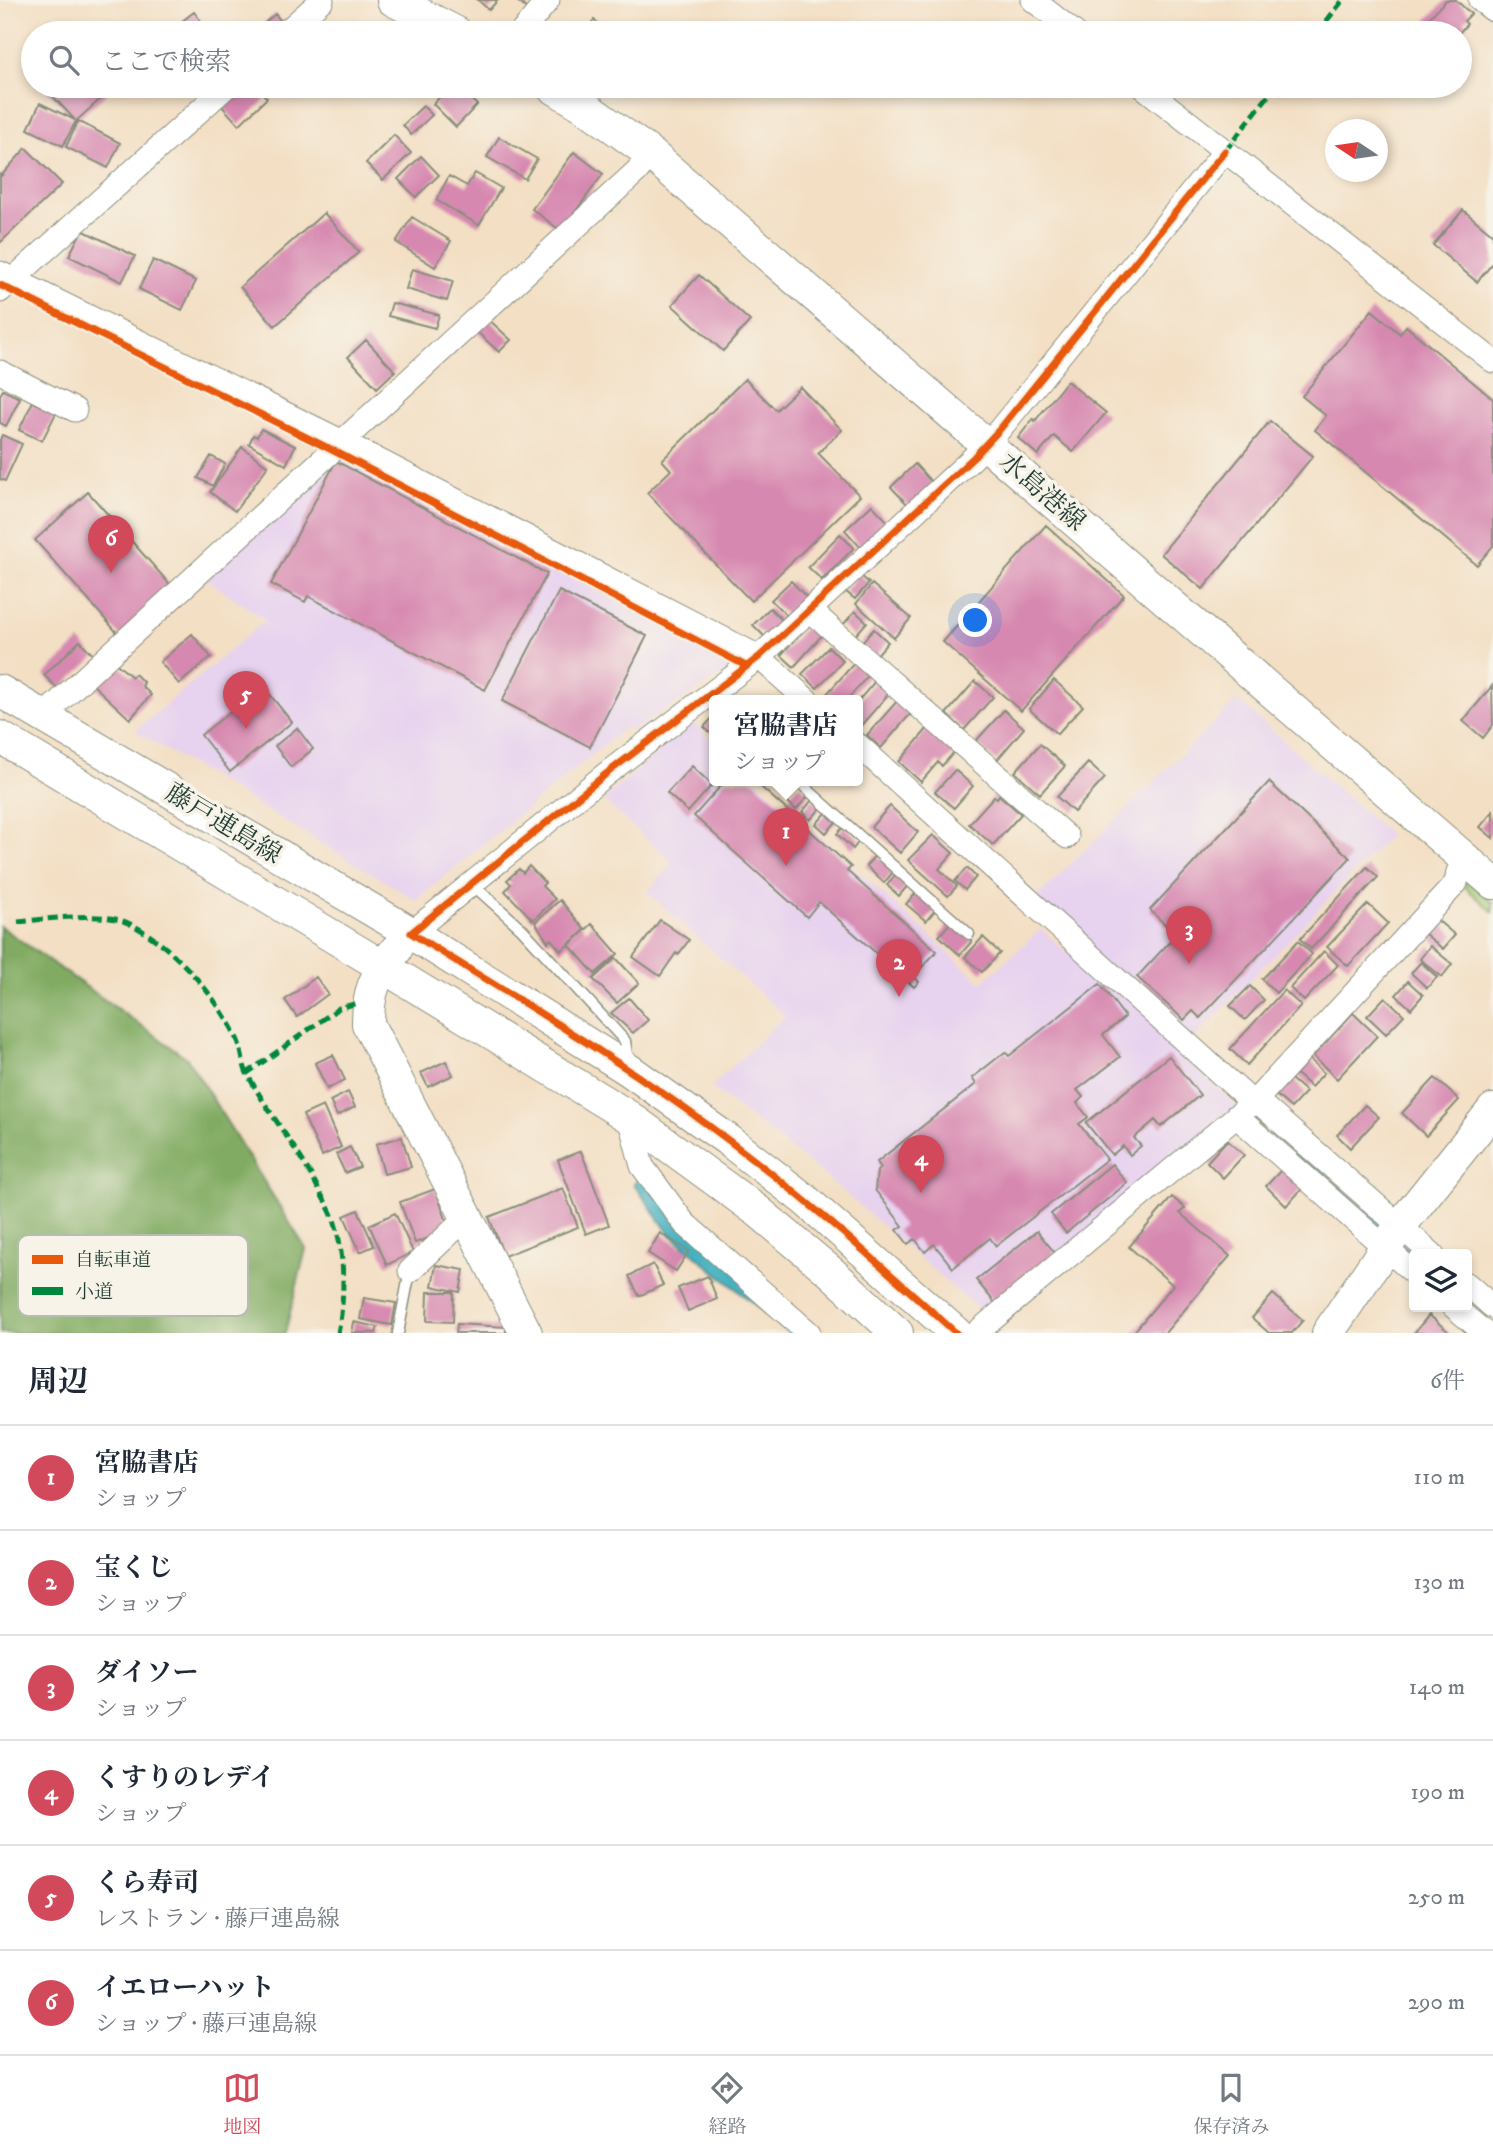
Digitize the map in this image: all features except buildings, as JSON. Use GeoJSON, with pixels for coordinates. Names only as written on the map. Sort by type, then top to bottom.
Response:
{"type":"FeatureCollection","features":[{"type":"Feature","properties":{"kind":"main road"},"geometry":{"type":"LineString","coordinates":[[393,0],[434,21]]}},
{"type":"Feature","properties":{"kind":"main road","name":"水島港線"},"geometry":{"type":"LineString","coordinates":[[571,98],[651,154],[1493,883]]}},
{"type":"Feature","properties":{"kind":"main road","name":"藤戸連島線"},"geometry":{"type":"LineString","coordinates":[[0,691],[411,933],[629,1070],[804,1199],[956,1333]]}},
{"type":"Feature","properties":{"kind":"main road","name":"藤戸連島線"},"geometry":{"type":"LineString","coordinates":[[0,737],[629,1117],[760,1212],[897,1333]]}},
{"type":"Feature","properties":{"kind":"main road"},"geometry":{"type":"LineString","coordinates":[[411,933],[382,966],[368,999],[368,1024],[526,1333]]}},
{"type":"Feature","properties":{"kind":"main road"},"geometry":{"type":"LineString","coordinates":[[1353,1333],[1487,1119]]}},
{"type":"Feature","properties":{"kind":"main road"},"geometry":{"type":"LineString","coordinates":[[1328,1333],[1405,1248]]}},
{"type":"Feature","properties":{"kind":"street"},"geometry":{"type":"LineString","coordinates":[[298,21],[322,0]]}},
{"type":"Feature","properties":{"kind":"street"},"geometry":{"type":"LineString","coordinates":[[531,21],[548,0]]}},
{"type":"Feature","properties":{"kind":"street"},"geometry":{"type":"LineString","coordinates":[[1033,0],[1060,21]]}},
{"type":"Feature","properties":{"kind":"street"},"geometry":{"type":"LineString","coordinates":[[1480,0],[1493,10]]}},
{"type":"Feature","properties":{"kind":"street"},"geometry":{"type":"LineString","coordinates":[[213,98],[6,282],[340,445],[754,660],[800,695]]}},
{"type":"Feature","properties":{"kind":"street"},"geometry":{"type":"LineString","coordinates":[[1158,98],[1493,361]]}},
{"type":"Feature","properties":{"kind":"street"},"geometry":{"type":"LineString","coordinates":[[716,695],[987,443],[1225,150]]}},
{"type":"Feature","properties":{"kind":"street"},"geometry":{"type":"LineString","coordinates":[[43,716],[637,171],[651,154]]}},
{"type":"Feature","properties":{"kind":"street"},"geometry":{"type":"LineString","coordinates":[[0,372],[75,410]]}},
{"type":"Feature","properties":{"kind":"street"},"geometry":{"type":"LineString","coordinates":[[810,610],[1067,837]]}},
{"type":"Feature","properties":{"kind":"street"},"geometry":{"type":"LineString","coordinates":[[411,933],[583,793],[709,702]]}},
{"type":"Feature","properties":{"kind":"street"},"geometry":{"type":"LineString","coordinates":[[863,750],[1248,1107],[1405,1248]]}},
{"type":"Feature","properties":{"kind":"street"},"geometry":{"type":"LineString","coordinates":[[976,1333],[1248,1107],[1456,883],[1458,872],[1467,862]]}},
{"type":"Feature","properties":{"kind":"street"},"geometry":{"type":"LineString","coordinates":[[629,1117],[642,1166],[684,1223],[809,1333]]}},
{"type":"Feature","properties":{"kind":"street"},"geometry":{"type":"LineString","coordinates":[[410,1271],[468,1216]]}},
{"type":"Feature","properties":{"kind":"street"},"geometry":{"type":"LineString","coordinates":[[1472,1288],[1493,1307]]}},
{"type":"Feature","properties":{"kind":"street"},"geometry":{"type":"LineString","coordinates":[[1460,1312],[1485,1333]]}},
{"type":"Feature","properties":{"kind":"lane"},"geometry":{"type":"LineString","coordinates":[[804,786],[969,934]]}},
{"type":"Feature","properties":{"kind":"lane"},"geometry":{"type":"LineString","coordinates":[[473,885],[522,929],[625,1041],[629,1070]]}},
{"type":"Feature","properties":{"kind":"lane"},"geometry":{"type":"LineString","coordinates":[[398,1333],[410,1271]]}},
{"type":"Feature","properties":{"kind":"shaded area"},"geometry":{"type":"Polygon","coordinates":[[[339,456],[738,665],[632,731],[627,726],[416,900],[135,731],[266,620],[202,576],[339,456]]]}},
{"type":"Feature","properties":{"kind":"shaded area"},"geometry":{"type":"Polygon","coordinates":[[[1237,700],[1390,835],[1180,1053],[1239,1108],[985,1315],[823,1174],[711,1087],[785,1016],[647,892],[673,863],[603,800],[691,721],[709,737],[709,786],[763,786],[982,983],[1041,929],[1068,954],[1081,940],[1035,899],[1237,700]]]}},
{"type":"Feature","properties":{"kind":"green space"},"geometry":{"type":"Polygon","coordinates":[[[1463,876],[1493,902],[1493,912],[1466,888],[1463,876]]]}},
{"type":"Feature","properties":{"kind":"green space"},"geometry":{"type":"Polygon","coordinates":[[[0,926],[187,1058],[306,1249],[285,1333],[0,1333],[0,926]]]}},
{"type":"Feature","properties":{"kind":"water"},"geometry":{"type":"Polygon","coordinates":[[[1257,1113],[1411,1249],[1409,1249],[1409,1258],[1253,1118],[1257,1113]]]}},
{"type":"Feature","properties":{"kind":"water"},"geometry":{"type":"Polygon","coordinates":[[[640,1178],[802,1333],[789,1333],[669,1233],[634,1184],[640,1178]]]}},
{"type":"Feature","properties":{"kind":"marked path"},"geometry":{"type":"LineString","coordinates":[[1326,21],[1343,0]]}},
{"type":"Feature","properties":{"kind":"marked path"},"geometry":{"type":"LineString","coordinates":[[1225,151],[1267,98]]}},
{"type":"Feature","properties":{"kind":"marked path"},"geometry":{"type":"LineString","coordinates":[[18,922],[90,917],[117,919],[144,932],[160,944],[177,958],[206,990],[238,1041],[249,1077],[304,1164],[334,1219],[341,1250],[343,1278],[338,1333]]}},
{"type":"Feature","properties":{"kind":"marked path"},"geometry":{"type":"LineString","coordinates":[[246,1074],[339,1008],[358,1003]]}},
{"type":"Feature","properties":{"kind":"cycle path"},"geometry":{"type":"LineString","coordinates":[[709,695],[759,657],[974,457],[1000,429],[1225,151]]}},
{"type":"Feature","properties":{"kind":"cycle path"},"geometry":{"type":"LineString","coordinates":[[0,285],[334,451],[746,666]]}},
{"type":"Feature","properties":{"kind":"cycle path"},"geometry":{"type":"LineString","coordinates":[[709,695],[606,774],[411,933],[612,1059],[690,1112],[816,1210],[956,1333]]}},
{"type":"Feature","properties":{"kind":"place","name":"イエローハット"},"geometry":{"type":"Point","coordinates":[111,573]}},
{"type":"Feature","properties":{"kind":"place","name":"くら寿司"},"geometry":{"type":"Point","coordinates":[246,729]}},
{"type":"Feature","properties":{"kind":"place","name":"宮脇書店"},"geometry":{"type":"Point","coordinates":[786,866]}},
{"type":"Feature","properties":{"kind":"place","name":"ダイソー"},"geometry":{"type":"Point","coordinates":[1189,964]}},
{"type":"Feature","properties":{"kind":"place","name":"宝くじ"},"geometry":{"type":"Point","coordinates":[899,997]}},
{"type":"Feature","properties":{"kind":"place","name":"くすりのレデイ"},"geometry":{"type":"Point","coordinates":[921,1193]}}]}
